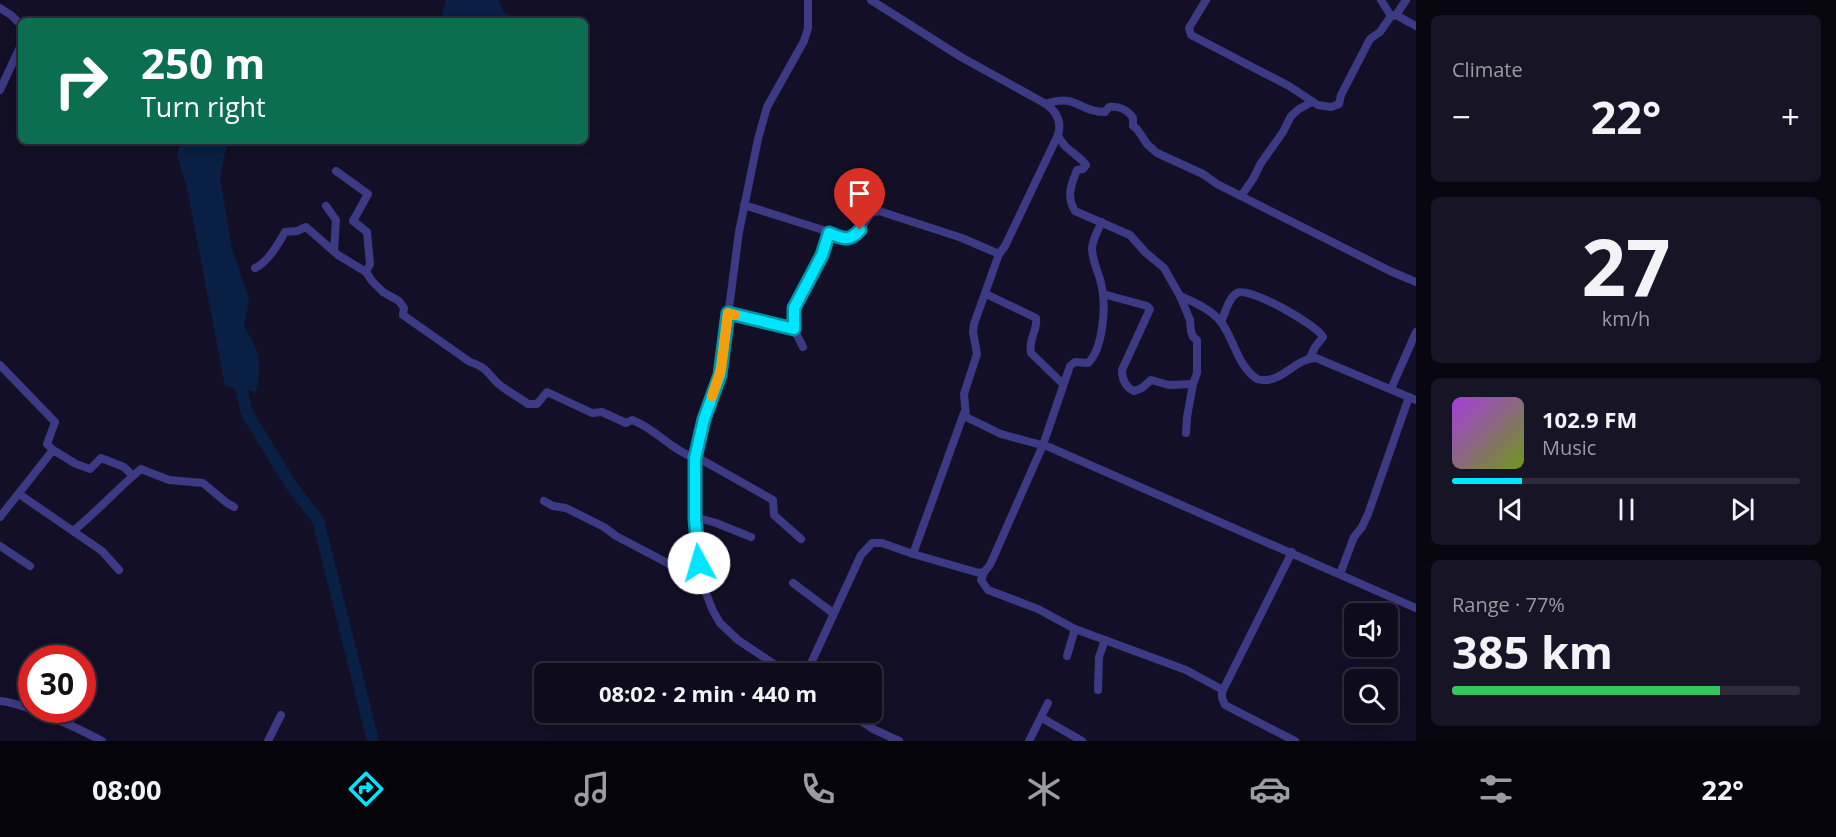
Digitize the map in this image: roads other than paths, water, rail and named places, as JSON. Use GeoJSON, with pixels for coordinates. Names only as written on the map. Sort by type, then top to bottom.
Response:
{"type":"FeatureCollection","features":[{"type":"Feature","properties":{"kind":"street"},"geometry":{"type":"LineString","coordinates":[[696,578],[699,563],[697,457],[704,419],[720,375],[747,206],[765,113],[804,41],[808,22],[808,0]]}},
{"type":"Feature","properties":{"kind":"street"},"geometry":{"type":"LineString","coordinates":[[871,0],[961,57],[1046,104],[1057,116],[1060,126],[1058,135],[999,255],[972,328],[977,354],[966,384],[964,413],[913,554]]}},
{"type":"Feature","properties":{"kind":"street"},"geometry":{"type":"LineString","coordinates":[[1206,0],[1189,28],[1191,35],[1289,86],[1323,107],[1335,107],[1339,104],[1341,95],[1370,39],[1380,32],[1406,0]]}},
{"type":"Feature","properties":{"kind":"street"},"geometry":{"type":"LineString","coordinates":[[1381,0],[1394,16],[1416,26]]}},
{"type":"Feature","properties":{"kind":"street"},"geometry":{"type":"LineString","coordinates":[[0,8],[18,22]]}},
{"type":"Feature","properties":{"kind":"street"},"geometry":{"type":"LineString","coordinates":[[0,90],[18,51]]}},
{"type":"Feature","properties":{"kind":"street"},"geometry":{"type":"LineString","coordinates":[[1046,104],[1063,99],[1094,112],[1105,112],[1109,107],[1127,110],[1133,118],[1133,126],[1152,149],[1241,196],[1416,282]]}},
{"type":"Feature","properties":{"kind":"street"},"geometry":{"type":"LineString","coordinates":[[1241,196],[1291,116],[1312,102]]}},
{"type":"Feature","properties":{"kind":"street"},"geometry":{"type":"LineString","coordinates":[[1058,135],[1062,145],[1086,165],[1083,169],[1077,170],[1069,189],[1073,208],[1077,213],[1130,235],[1167,272],[1180,296],[1190,320],[1193,338],[1197,340],[1197,373],[1193,384],[1186,433]]}},
{"type":"Feature","properties":{"kind":"street"},"geometry":{"type":"LineString","coordinates":[[336,171],[368,194],[353,220],[368,232],[370,264],[366,272]]}},
{"type":"Feature","properties":{"kind":"street"},"geometry":{"type":"LineString","coordinates":[[326,206],[336,220],[334,251]]}},
{"type":"Feature","properties":{"kind":"street"},"geometry":{"type":"LineString","coordinates":[[747,206],[845,240],[852,238],[860,230],[871,213],[879,212],[962,238],[999,255]]}},
{"type":"Feature","properties":{"kind":"street"},"geometry":{"type":"LineString","coordinates":[[1102,222],[1094,238],[1092,250],[1103,294],[1104,318],[1094,356],[1088,363],[1072,363],[1043,444],[992,562],[981,580],[988,590],[1038,609],[1075,629],[1185,670],[1222,690]]}},
{"type":"Feature","properties":{"kind":"street"},"geometry":{"type":"LineString","coordinates":[[255,268],[266,259],[285,232],[297,231],[306,227],[321,242],[366,272],[383,292],[399,301],[404,308],[404,315],[470,362],[483,366],[503,388],[516,394],[528,404],[537,404],[547,392],[592,413],[602,412],[627,423],[632,420],[641,423],[686,455],[697,457],[773,500],[774,515],[801,539]]}},
{"type":"Feature","properties":{"kind":"street"},"geometry":{"type":"LineString","coordinates":[[803,347],[794,329],[794,308],[822,255],[829,233]]}},
{"type":"Feature","properties":{"kind":"street"},"geometry":{"type":"LineString","coordinates":[[1180,296],[1206,310],[1221,322],[1250,374],[1257,380],[1273,380],[1310,358],[1323,337],[1304,321],[1245,292],[1237,293],[1228,305],[1221,322]]}},
{"type":"Feature","properties":{"kind":"street"},"geometry":{"type":"LineString","coordinates":[[986,294],[1036,318],[1037,324],[1030,339],[1031,353],[1063,384]]}},
{"type":"Feature","properties":{"kind":"street"},"geometry":{"type":"LineString","coordinates":[[1103,294],[1147,306],[1150,309],[1122,370],[1125,385],[1134,391],[1142,388],[1151,380],[1169,385],[1193,384]]}},
{"type":"Feature","properties":{"kind":"street"},"geometry":{"type":"LineString","coordinates":[[731,314],[794,329]]}},
{"type":"Feature","properties":{"kind":"street"},"geometry":{"type":"LineString","coordinates":[[1391,389],[1416,332]]}},
{"type":"Feature","properties":{"kind":"street"},"geometry":{"type":"LineString","coordinates":[[1310,358],[1320,359],[1413,398],[1368,514],[1354,537],[1340,574]]}},
{"type":"Feature","properties":{"kind":"street"},"geometry":{"type":"LineString","coordinates":[[0,365],[32,400],[54,418],[55,424],[47,444],[53,450],[76,464],[90,468],[102,458],[124,467],[132,475]]}},
{"type":"Feature","properties":{"kind":"street"},"geometry":{"type":"LineString","coordinates":[[964,413],[970,420],[1001,434],[1043,444],[1416,608]]}},
{"type":"Feature","properties":{"kind":"street"},"geometry":{"type":"LineString","coordinates":[[0,517],[53,450]]}},
{"type":"Feature","properties":{"kind":"street"},"geometry":{"type":"LineString","coordinates":[[73,531],[109,500],[132,475],[144,469],[169,480],[203,483],[234,507]]}},
{"type":"Feature","properties":{"kind":"street"},"geometry":{"type":"LineString","coordinates":[[20,494],[102,551],[119,570]]}},
{"type":"Feature","properties":{"kind":"street"},"geometry":{"type":"LineString","coordinates":[[544,501],[553,506],[566,508],[594,522],[696,578],[720,623],[738,640],[772,663]]}},
{"type":"Feature","properties":{"kind":"street"},"geometry":{"type":"LineString","coordinates":[[698,518],[751,537]]}},
{"type":"Feature","properties":{"kind":"street"},"geometry":{"type":"LineString","coordinates":[[811,663],[861,555],[869,545],[882,543],[913,554],[984,572]]}},
{"type":"Feature","properties":{"kind":"street"},"geometry":{"type":"LineString","coordinates":[[0,546],[30,566]]}},
{"type":"Feature","properties":{"kind":"street"},"geometry":{"type":"LineString","coordinates":[[1292,552],[1226,687],[1222,690],[1222,698],[1225,705],[1295,741]]}},
{"type":"Feature","properties":{"kind":"street"},"geometry":{"type":"LineString","coordinates":[[793,583],[801,592],[833,613]]}},
{"type":"Feature","properties":{"kind":"street"},"geometry":{"type":"LineString","coordinates":[[1067,656],[1075,629]]}},
{"type":"Feature","properties":{"kind":"street"},"geometry":{"type":"LineString","coordinates":[[1098,690],[1099,657],[1105,640]]}},
{"type":"Feature","properties":{"kind":"street"},"geometry":{"type":"LineString","coordinates":[[0,701],[15,704],[102,741]]}},
{"type":"Feature","properties":{"kind":"street"},"geometry":{"type":"LineString","coordinates":[[1029,741],[1048,703]]}},
{"type":"Feature","properties":{"kind":"street"},"geometry":{"type":"LineString","coordinates":[[268,741],[281,715]]}},
{"type":"Feature","properties":{"kind":"street"},"geometry":{"type":"LineString","coordinates":[[1041,718],[1082,741]]}},
{"type":"Feature","properties":{"kind":"street"},"geometry":{"type":"LineString","coordinates":[[864,723],[899,741]]}},
{"type":"Feature","properties":{"kind":"water"},"geometry":{"type":"Polygon","coordinates":[[[446,0],[499,0],[503,11],[514,18],[441,18],[446,0]]]}},
{"type":"Feature","properties":{"kind":"water"},"geometry":{"type":"Polygon","coordinates":[[[179,144],[227,144],[220,177],[232,248],[249,299],[244,327],[259,358],[256,392],[225,386],[187,188],[177,155],[179,144]]]}},
{"type":"Feature","properties":{"kind":"waterway"},"geometry":{"type":"LineString","coordinates":[[238,376],[247,413],[291,485],[318,520],[373,741]]}}]}
